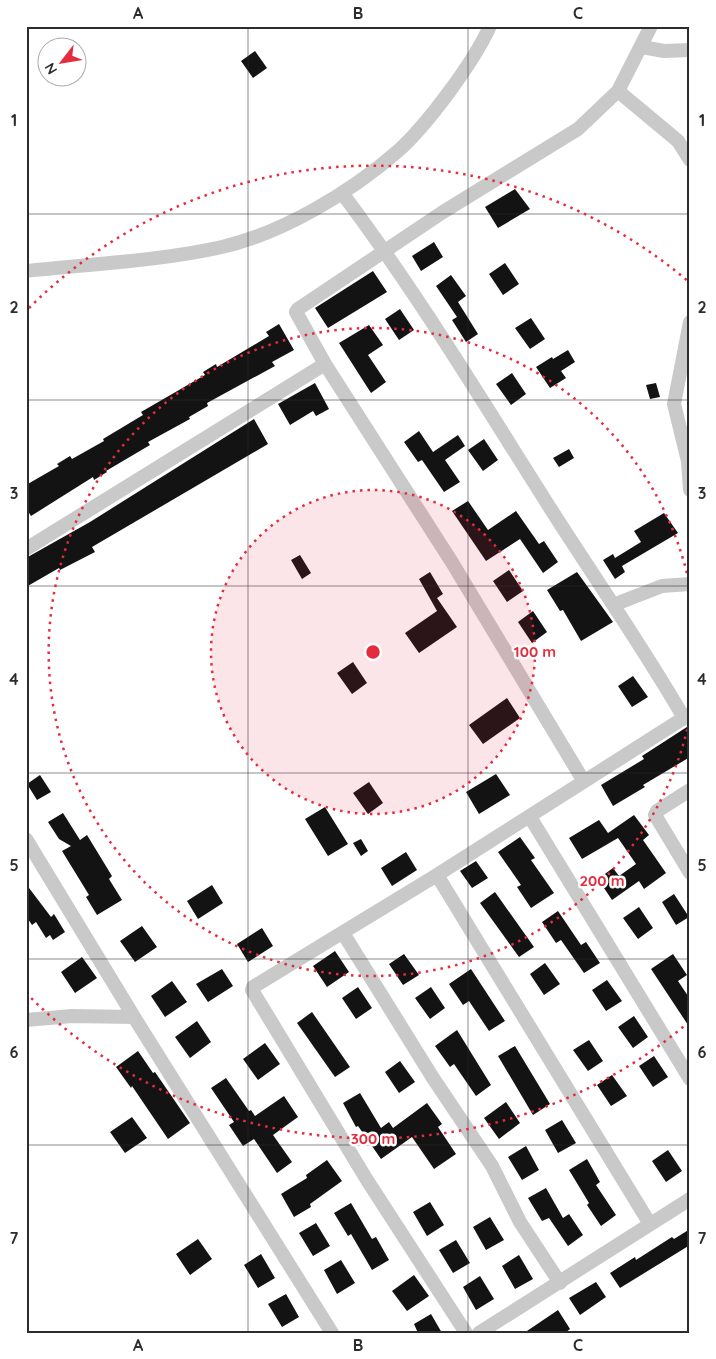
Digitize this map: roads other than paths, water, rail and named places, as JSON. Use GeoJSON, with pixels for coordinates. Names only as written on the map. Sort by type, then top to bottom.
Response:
{"type":"FeatureCollection","features":[{"type":"Feature","properties":{"kind":"street"},"geometry":{"type":"LineString","coordinates":[[26,271],[182,254],[224,246],[267,231],[342,193],[399,150],[432,112],[461,74],[490,26]]}},
{"type":"Feature","properties":{"kind":"street"},"geometry":{"type":"LineString","coordinates":[[583,780],[453,564],[297,317],[298,309],[442,212],[578,129],[618,91],[651,26]]}},
{"type":"Feature","properties":{"kind":"street"},"geometry":{"type":"LineString","coordinates":[[642,47],[664,51],[690,50]]}},
{"type":"Feature","properties":{"kind":"street"},"geometry":{"type":"LineString","coordinates":[[618,91],[678,141],[690,160]]}},
{"type":"Feature","properties":{"kind":"street"},"geometry":{"type":"LineString","coordinates":[[342,193],[385,251],[613,606],[687,716],[583,780],[530,817],[253,987],[252,990],[367,1180],[466,1333]]}},
{"type":"Feature","properties":{"kind":"street"},"geometry":{"type":"LineString","coordinates":[[690,322],[674,404],[688,461],[690,490]]}},
{"type":"Feature","properties":{"kind":"street"},"geometry":{"type":"LineString","coordinates":[[26,549],[325,364]]}},
{"type":"Feature","properties":{"kind":"street"},"geometry":{"type":"LineString","coordinates":[[613,606],[662,586],[690,584]]}},
{"type":"Feature","properties":{"kind":"street"},"geometry":{"type":"LineString","coordinates":[[690,790],[656,811],[655,815],[690,873]]}},
{"type":"Feature","properties":{"kind":"street"},"geometry":{"type":"LineString","coordinates":[[530,817],[690,1079]]}},
{"type":"Feature","properties":{"kind":"street"},"geometry":{"type":"LineString","coordinates":[[26,840],[134,1017],[332,1333]]}},
{"type":"Feature","properties":{"kind":"street"},"geometry":{"type":"LineString","coordinates":[[437,875],[650,1224]]}},
{"type":"Feature","properties":{"kind":"street"},"geometry":{"type":"LineString","coordinates":[[342,933],[433,1078],[492,1166],[520,1222],[560,1283]]}},
{"type":"Feature","properties":{"kind":"street"},"geometry":{"type":"LineString","coordinates":[[26,1020],[72,1016],[134,1017]]}},
{"type":"Feature","properties":{"kind":"street"},"geometry":{"type":"LineString","coordinates":[[479,1333],[690,1199]]}}]}
